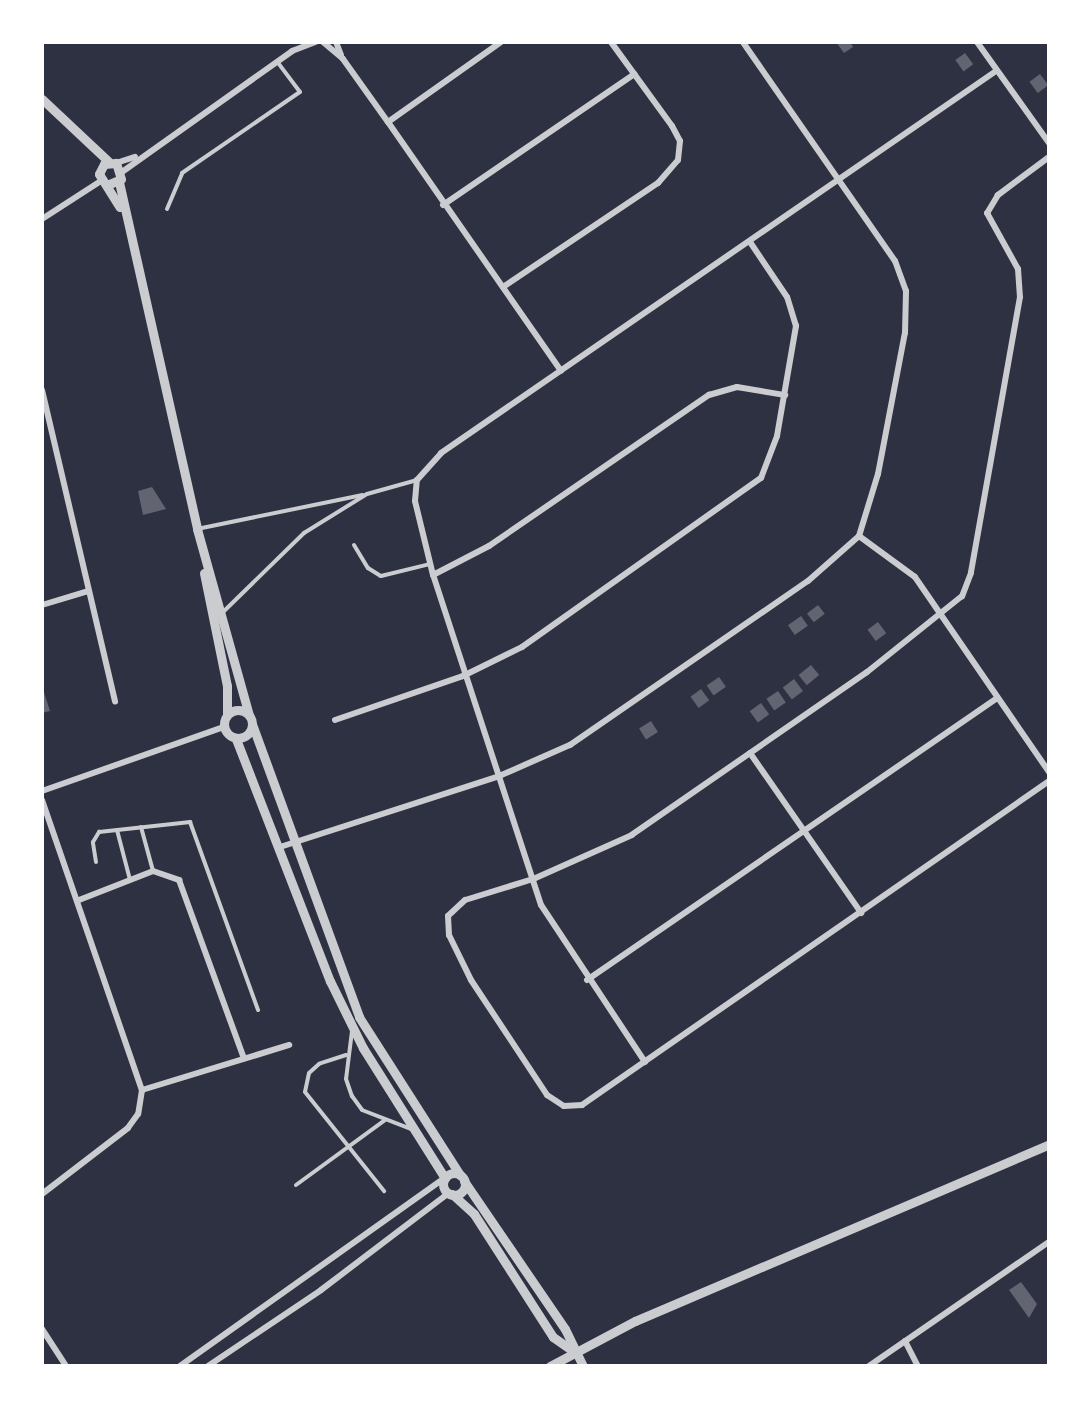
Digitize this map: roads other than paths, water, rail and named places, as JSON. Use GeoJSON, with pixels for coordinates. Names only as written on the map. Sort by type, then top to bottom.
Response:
{"type":"FeatureCollection","features":[{"type":"Feature","properties":{"kind":"street"},"geometry":{"type":"LineString","coordinates":[[292,51],[299,42]]}},
{"type":"Feature","properties":{"kind":"street"},"geometry":{"type":"LineString","coordinates":[[42,219],[104,183],[121,177],[139,156],[292,51],[315,42]]}},
{"type":"Feature","properties":{"kind":"street"},"geometry":{"type":"LineString","coordinates":[[323,42],[343,59]]}},
{"type":"Feature","properties":{"kind":"street"},"geometry":{"type":"LineString","coordinates":[[336,42],[343,59],[561,371]]}},
{"type":"Feature","properties":{"kind":"street"},"geometry":{"type":"LineString","coordinates":[[388,122],[501,42]]}},
{"type":"Feature","properties":{"kind":"street"},"geometry":{"type":"LineString","coordinates":[[503,287],[658,183],[678,160],[680,141],[611,42]]}},
{"type":"Feature","properties":{"kind":"street"},"geometry":{"type":"LineString","coordinates":[[280,847],[497,777],[570,745],[808,581],[859,536],[878,474],[908,306],[895,261],[742,42]]}},
{"type":"Feature","properties":{"kind":"street"},"geometry":{"type":"LineString","coordinates":[[977,42],[1049,143]]}},
{"type":"Feature","properties":{"kind":"street"},"geometry":{"type":"LineString","coordinates":[[645,1062],[554,933],[463,676],[433,575],[415,501],[417,480],[441,453],[996,71]]}},
{"type":"Feature","properties":{"kind":"street"},"geometry":{"type":"LineString","coordinates":[[443,205],[634,74]]}},
{"type":"Feature","properties":{"kind":"street"},"geometry":{"type":"LineString","coordinates":[[42,99],[87,145],[113,163],[121,177],[121,209],[197,529],[250,720],[297,842],[359,1017],[462,1178],[565,1329],[573,1351],[583,1366]]}},
{"type":"Feature","properties":{"kind":"street"},"geometry":{"type":"LineString","coordinates":[[87,145],[104,183],[121,209]]}},
{"type":"Feature","properties":{"kind":"street"},"geometry":{"type":"LineString","coordinates":[[100,170],[113,163],[139,156]]}},
{"type":"Feature","properties":{"kind":"street"},"geometry":{"type":"LineString","coordinates":[[1049,157],[989,207],[992,226],[1018,269],[1020,297],[971,573],[962,596],[942,618],[619,843],[533,879],[465,900],[448,916],[449,935],[480,994],[555,1101],[582,1105],[1049,781]]}},
{"type":"Feature","properties":{"kind":"street"},"geometry":{"type":"LineString","coordinates":[[335,720],[463,676],[522,647],[754,484],[771,458],[785,395],[794,314],[750,242]]}},
{"type":"Feature","properties":{"kind":"street"},"geometry":{"type":"LineString","coordinates":[[433,575],[489,546],[709,394],[737,387],[785,395]]}},
{"type":"Feature","properties":{"kind":"street"},"geometry":{"type":"LineString","coordinates":[[42,390],[115,702]]}},
{"type":"Feature","properties":{"kind":"street"},"geometry":{"type":"LineString","coordinates":[[197,529],[227,686],[227,714],[224,727]]}},
{"type":"Feature","properties":{"kind":"street"},"geometry":{"type":"LineString","coordinates":[[859,536],[915,577],[996,699],[1049,772]]}},
{"type":"Feature","properties":{"kind":"street"},"geometry":{"type":"LineString","coordinates":[[42,605],[88,591]]}},
{"type":"Feature","properties":{"kind":"street"},"geometry":{"type":"LineString","coordinates":[[587,980],[996,699]]}},
{"type":"Feature","properties":{"kind":"street"},"geometry":{"type":"LineString","coordinates":[[227,714],[240,710],[250,720],[249,733],[236,739]]}},
{"type":"Feature","properties":{"kind":"street"},"geometry":{"type":"LineString","coordinates":[[224,727],[236,739],[280,847],[315,949],[353,1028],[420,1132],[451,1194],[474,1214],[553,1337],[573,1351]]}},
{"type":"Feature","properties":{"kind":"street"},"geometry":{"type":"LineString","coordinates":[[42,791],[224,727]]}},
{"type":"Feature","properties":{"kind":"street"},"geometry":{"type":"LineString","coordinates":[[750,753],[861,913]]}},
{"type":"Feature","properties":{"kind":"street"},"geometry":{"type":"LineString","coordinates":[[42,800],[79,900],[142,1090],[134,1121],[115,1141],[42,1194]]}},
{"type":"Feature","properties":{"kind":"street"},"geometry":{"type":"LineString","coordinates":[[79,900],[153,871],[174,876],[183,887],[244,1059]]}},
{"type":"Feature","properties":{"kind":"street"},"geometry":{"type":"LineString","coordinates":[[142,1090],[290,1045]]}},
{"type":"Feature","properties":{"kind":"street"},"geometry":{"type":"LineString","coordinates":[[550,1366],[573,1351],[1049,1144]]}},
{"type":"Feature","properties":{"kind":"street"},"geometry":{"type":"LineString","coordinates":[[180,1366],[445,1178],[462,1178]]}},
{"type":"Feature","properties":{"kind":"street"},"geometry":{"type":"LineString","coordinates":[[208,1366],[331,1283],[451,1194],[462,1191],[462,1178]]}},
{"type":"Feature","properties":{"kind":"street"},"geometry":{"type":"LineString","coordinates":[[869,1366],[1049,1242]]}},
{"type":"Feature","properties":{"kind":"street"},"geometry":{"type":"LineString","coordinates":[[42,1329],[66,1366]]}},
{"type":"Feature","properties":{"kind":"street"},"geometry":{"type":"LineString","coordinates":[[905,1341],[918,1366]]}},
{"type":"Feature","properties":{"kind":"lane"},"geometry":{"type":"LineString","coordinates":[[167,209],[182,173],[300,92],[277,61]]}},
{"type":"Feature","properties":{"kind":"lane"},"geometry":{"type":"LineString","coordinates":[[197,529],[367,494],[417,480]]}},
{"type":"Feature","properties":{"kind":"lane"},"geometry":{"type":"LineString","coordinates":[[221,614],[304,533],[367,494]]}},
{"type":"Feature","properties":{"kind":"lane"},"geometry":{"type":"LineString","coordinates":[[354,545],[368,568],[381,576],[430,563]]}},
{"type":"Feature","properties":{"kind":"lane"},"geometry":{"type":"LineString","coordinates":[[96,862],[94,837],[117,830],[183,821],[195,830],[258,1010]]}},
{"type":"Feature","properties":{"kind":"lane"},"geometry":{"type":"LineString","coordinates":[[141,827],[153,871]]}},
{"type":"Feature","properties":{"kind":"lane"},"geometry":{"type":"LineString","coordinates":[[117,830],[130,880]]}},
{"type":"Feature","properties":{"kind":"lane"},"geometry":{"type":"LineString","coordinates":[[353,1028],[346,1055],[352,1096],[363,1110],[420,1132]]}},
{"type":"Feature","properties":{"kind":"lane"},"geometry":{"type":"LineString","coordinates":[[346,1055],[319,1064],[304,1083],[348,1150],[384,1191]]}},
{"type":"Feature","properties":{"kind":"lane"},"geometry":{"type":"LineString","coordinates":[[296,1185],[348,1150],[385,1120]]}}]}
